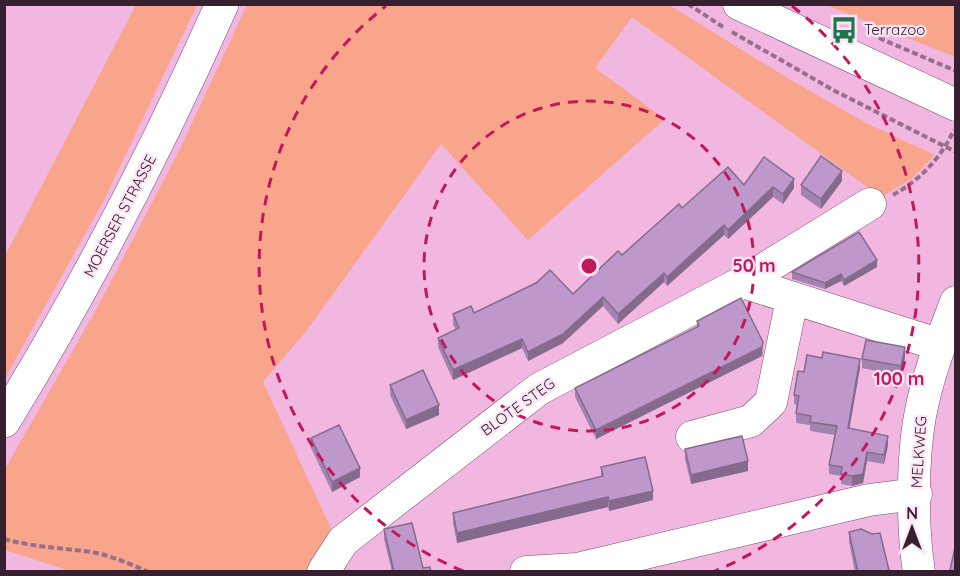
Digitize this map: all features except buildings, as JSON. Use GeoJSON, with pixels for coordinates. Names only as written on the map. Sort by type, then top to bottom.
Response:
{"type":"FeatureCollection","features":[{"type":"Feature","properties":{"kind":"main road","name":"MOERSER STRASSE"},"geometry":{"type":"LineString","coordinates":[[4,421],[82,288],[141,179],[222,4]]}},
{"type":"Feature","properties":{"kind":"street"},"geometry":{"type":"LineString","coordinates":[[739,4],[836,52],[956,105]]}},
{"type":"Feature","properties":{"kind":"street","name":"BLOTE STEG"},"geometry":{"type":"LineString","coordinates":[[323,572],[343,541],[539,389],[743,282],[870,204]]}},
{"type":"Feature","properties":{"kind":"street"},"geometry":{"type":"LineString","coordinates":[[743,282],[940,345]]}},
{"type":"Feature","properties":{"kind":"street"},"geometry":{"type":"LineString","coordinates":[[692,437],[751,421],[771,402],[792,299]]}},
{"type":"Feature","properties":{"kind":"street","name":"MELKWEG"},"geometry":{"type":"LineString","coordinates":[[919,572],[916,550],[916,494],[920,417],[940,345],[956,302]]}},
{"type":"Feature","properties":{"kind":"street"},"geometry":{"type":"LineString","coordinates":[[526,572],[576,568],[869,500],[916,494]]}},
{"type":"Feature","properties":{"kind":"path"},"geometry":{"type":"LineString","coordinates":[[688,4],[835,91],[956,152]]}},
{"type":"Feature","properties":{"kind":"path"},"geometry":{"type":"LineString","coordinates":[[870,204],[884,200],[909,185],[946,148],[956,127]]}},
{"type":"Feature","properties":{"kind":"path"},"geometry":{"type":"LineString","coordinates":[[4,539],[23,544],[92,552],[116,558],[148,572]]}},
{"type":"Feature","properties":{"kind":"shaded area"},"geometry":{"type":"Polygon","coordinates":[[[136,5],[197,5],[103,202],[5,378],[5,256],[136,5]]]}},
{"type":"Feature","properties":{"kind":"shaded area"},"geometry":{"type":"Polygon","coordinates":[[[247,5],[669,5],[789,79],[866,123],[935,155],[910,180],[881,197],[632,17],[595,68],[665,119],[528,240],[441,144],[308,329],[263,382],[334,535],[314,571],[70,571],[5,550],[5,469],[96,310],[179,151],[247,5]]]}},
{"type":"Feature","properties":{"kind":"shaded area"},"geometry":{"type":"Polygon","coordinates":[[[826,5],[955,5],[955,57],[826,5]]]}},
{"type":"Feature","properties":{"kind":"place","name":"Terrazoo"},"geometry":{"type":"Point","coordinates":[844,30]}}]}
